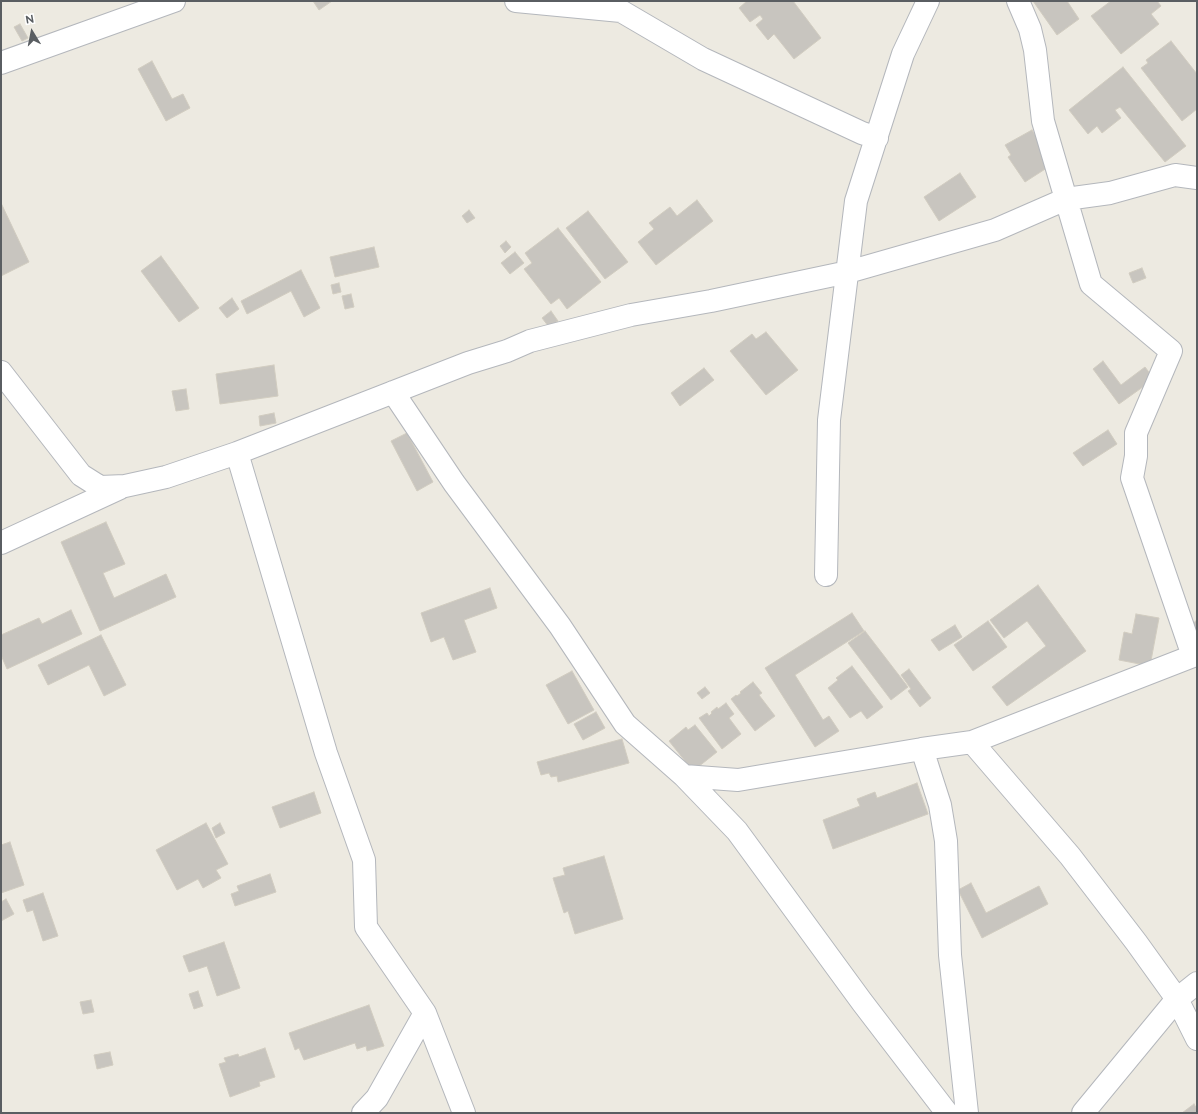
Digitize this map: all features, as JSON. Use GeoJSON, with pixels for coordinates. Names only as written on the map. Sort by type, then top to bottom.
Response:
{"type":"FeatureCollection","features":[{"type":"Feature","properties":{"kind":"street"},"geometry":{"type":"LineString","coordinates":[[1,63],[174,1]]}},
{"type":"Feature","properties":{"kind":"street"},"geometry":{"type":"LineString","coordinates":[[516,1],[621,11],[702,59],[862,133],[876,138]]}},
{"type":"Feature","properties":{"kind":"street"},"geometry":{"type":"LineString","coordinates":[[826,574],[829,420],[856,201],[903,54],[928,1]]}},
{"type":"Feature","properties":{"kind":"street"},"geometry":{"type":"LineString","coordinates":[[684,776],[738,780],[972,742],[1195,656],[1132,478],[1136,456],[1136,433],[1171,351],[1091,284],[1043,121],[1030,29],[1018,1]]}},
{"type":"Feature","properties":{"kind":"street"},"geometry":{"type":"LineString","coordinates":[[1,372],[81,475],[100,487],[125,486],[166,477],[237,453],[468,363],[530,342],[631,315],[711,301],[848,272],[995,230],[1066,199],[1110,193],[1175,175],[1197,178]]}},
{"type":"Feature","properties":{"kind":"street"},"geometry":{"type":"LineString","coordinates":[[393,392],[454,483],[560,626],[625,724],[684,776],[737,831],[862,1002],[948,1113]]}},
{"type":"Feature","properties":{"kind":"street"},"geometry":{"type":"LineString","coordinates":[[237,453],[326,753],[364,860],[366,927],[425,1014],[464,1113]]}},
{"type":"Feature","properties":{"kind":"street"},"geometry":{"type":"LineString","coordinates":[[1,543],[125,486]]}},
{"type":"Feature","properties":{"kind":"street"},"geometry":{"type":"LineString","coordinates":[[972,742],[1070,856],[1136,942],[1177,999],[1197,1039]]}},
{"type":"Feature","properties":{"kind":"street"},"geometry":{"type":"LineString","coordinates":[[922,749],[940,805],[946,841],[950,955],[967,1113]]}},
{"type":"Feature","properties":{"kind":"street"},"geometry":{"type":"LineString","coordinates":[[1083,1113],[1177,999],[1197,983]]}},
{"type":"Feature","properties":{"kind":"street"},"geometry":{"type":"LineString","coordinates":[[374,1108],[425,1014]]}},
{"type":"Feature","properties":{"kind":"building"},"geometry":{"type":"Polygon","coordinates":[[[313,1],[332,1],[319,10],[313,1]]]}},
{"type":"Feature","properties":{"kind":"building"},"geometry":{"type":"Polygon","coordinates":[[[747,1],[793,1],[821,38],[794,59],[774,34],[768,40],[756,25],[763,19],[760,15],[750,22],[739,8],[747,1]]]}},
{"type":"Feature","properties":{"kind":"building"},"geometry":{"type":"Polygon","coordinates":[[[1033,1],[1067,1],[1079,19],[1057,35],[1033,1]]]}},
{"type":"Feature","properties":{"kind":"building"},"geometry":{"type":"Polygon","coordinates":[[[1111,1],[1157,1],[1161,6],[1151,14],[1159,24],[1121,54],[1091,16],[1111,1]]]}},
{"type":"Feature","properties":{"kind":"building"},"geometry":{"type":"Polygon","coordinates":[[[20,24],[28,38],[22,41],[14,27],[20,24]]]}},
{"type":"Feature","properties":{"kind":"building"},"geometry":{"type":"Polygon","coordinates":[[[1171,41],[1197,74],[1197,109],[1182,121],[1141,68],[1148,63],[1146,60],[1171,41]]]}},
{"type":"Feature","properties":{"kind":"building"},"geometry":{"type":"Polygon","coordinates":[[[152,61],[172,99],[183,94],[190,108],[166,121],[138,69],[152,61]]]}},
{"type":"Feature","properties":{"kind":"building"},"geometry":{"type":"Polygon","coordinates":[[[1123,67],[1186,146],[1165,162],[1120,107],[1115,110],[1121,118],[1102,133],[1097,126],[1088,134],[1069,110],[1123,67]]]}},
{"type":"Feature","properties":{"kind":"building"},"geometry":{"type":"Polygon","coordinates":[[[1032,130],[1053,164],[1025,182],[1008,157],[1011,155],[1005,145],[1032,130]]]}},
{"type":"Feature","properties":{"kind":"building"},"geometry":{"type":"Polygon","coordinates":[[[960,173],[976,197],[939,221],[924,197],[960,173]]]}},
{"type":"Feature","properties":{"kind":"building"},"geometry":{"type":"Polygon","coordinates":[[[697,200],[713,221],[656,265],[638,242],[654,229],[649,223],[670,207],[677,216],[697,200]]]}},
{"type":"Feature","properties":{"kind":"building"},"geometry":{"type":"Polygon","coordinates":[[[1,203],[29,262],[1,276],[1,203]]]}},
{"type":"Feature","properties":{"kind":"building"},"geometry":{"type":"Polygon","coordinates":[[[469,210],[475,218],[467,223],[462,216],[469,210]]]}},
{"type":"Feature","properties":{"kind":"building"},"geometry":{"type":"Polygon","coordinates":[[[588,211],[628,262],[605,279],[566,228],[588,211]]]}},
{"type":"Feature","properties":{"kind":"building"},"geometry":{"type":"Polygon","coordinates":[[[558,228],[601,282],[567,309],[559,298],[551,304],[524,269],[532,263],[525,253],[558,228]]]}},
{"type":"Feature","properties":{"kind":"building"},"geometry":{"type":"Polygon","coordinates":[[[506,241],[511,247],[505,253],[500,246],[506,241]]]}},
{"type":"Feature","properties":{"kind":"building"},"geometry":{"type":"Polygon","coordinates":[[[374,247],[379,267],[335,277],[330,257],[374,247]]]}},
{"type":"Feature","properties":{"kind":"building"},"geometry":{"type":"Polygon","coordinates":[[[515,252],[524,263],[510,274],[501,263],[515,252]]]}},
{"type":"Feature","properties":{"kind":"building"},"geometry":{"type":"Polygon","coordinates":[[[161,256],[199,308],[179,322],[141,271],[161,256]]]}},
{"type":"Feature","properties":{"kind":"building"},"geometry":{"type":"Polygon","coordinates":[[[1142,268],[1146,278],[1133,283],[1129,273],[1142,268]]]}},
{"type":"Feature","properties":{"kind":"building"},"geometry":{"type":"Polygon","coordinates":[[[301,270],[320,308],[304,317],[291,291],[247,314],[241,301],[301,270]]]}},
{"type":"Feature","properties":{"kind":"building"},"geometry":{"type":"Polygon","coordinates":[[[339,283],[341,292],[333,294],[331,285],[339,283]]]}},
{"type":"Feature","properties":{"kind":"building"},"geometry":{"type":"Polygon","coordinates":[[[351,294],[354,307],[345,309],[342,296],[351,294]]]}},
{"type":"Feature","properties":{"kind":"building"},"geometry":{"type":"Polygon","coordinates":[[[232,298],[239,309],[227,318],[219,308],[232,298]]]}},
{"type":"Feature","properties":{"kind":"building"},"geometry":{"type":"Polygon","coordinates":[[[551,311],[558,321],[549,327],[542,318],[551,311]]]}},
{"type":"Feature","properties":{"kind":"building"},"geometry":{"type":"Polygon","coordinates":[[[766,332],[798,370],[766,395],[730,351],[752,334],[756,339],[766,332]]]}},
{"type":"Feature","properties":{"kind":"building"},"geometry":{"type":"Polygon","coordinates":[[[1103,361],[1121,385],[1145,367],[1154,379],[1119,404],[1093,369],[1103,361]]]}},
{"type":"Feature","properties":{"kind":"building"},"geometry":{"type":"Polygon","coordinates":[[[274,365],[278,396],[220,404],[216,374],[274,365]]]}},
{"type":"Feature","properties":{"kind":"building"},"geometry":{"type":"Polygon","coordinates":[[[704,368],[714,380],[680,406],[671,393],[704,368]]]}},
{"type":"Feature","properties":{"kind":"building"},"geometry":{"type":"Polygon","coordinates":[[[186,389],[189,409],[176,411],[172,391],[186,389]]]}},
{"type":"Feature","properties":{"kind":"building"},"geometry":{"type":"Polygon","coordinates":[[[274,413],[276,423],[260,426],[259,416],[274,413]]]}},
{"type":"Feature","properties":{"kind":"building"},"geometry":{"type":"Polygon","coordinates":[[[1108,430],[1117,444],[1083,466],[1073,453],[1108,430]]]}},
{"type":"Feature","properties":{"kind":"building"},"geometry":{"type":"Polygon","coordinates":[[[407,433],[433,482],[417,491],[391,441],[407,433]]]}},
{"type":"Feature","properties":{"kind":"building"},"geometry":{"type":"Polygon","coordinates":[[[106,522],[125,564],[103,573],[114,598],[166,574],[176,597],[100,631],[61,542],[106,522]]]}},
{"type":"Feature","properties":{"kind":"building"},"geometry":{"type":"Polygon","coordinates":[[[1038,585],[1086,651],[1007,706],[992,687],[1046,646],[1027,621],[1004,638],[990,620],[1038,585]]]}},
{"type":"Feature","properties":{"kind":"building"},"geometry":{"type":"Polygon","coordinates":[[[490,588],[497,608],[464,620],[476,652],[453,660],[444,637],[431,642],[421,613],[490,588]]]}},
{"type":"Feature","properties":{"kind":"building"},"geometry":{"type":"Polygon","coordinates":[[[71,610],[82,634],[7,669],[1,655],[1,635],[39,618],[42,624],[71,610]]]}},
{"type":"Feature","properties":{"kind":"building"},"geometry":{"type":"Polygon","coordinates":[[[852,613],[864,631],[795,675],[823,720],[829,716],[839,731],[815,747],[765,668],[852,613]]]}},
{"type":"Feature","properties":{"kind":"building"},"geometry":{"type":"Polygon","coordinates":[[[1136,614],[1159,618],[1150,666],[1119,660],[1124,632],[1132,634],[1136,614]]]}},
{"type":"Feature","properties":{"kind":"building"},"geometry":{"type":"Polygon","coordinates":[[[988,621],[1007,647],[973,671],[954,645],[988,621]]]}},
{"type":"Feature","properties":{"kind":"building"},"geometry":{"type":"Polygon","coordinates":[[[1196,621],[1197,622],[1197,635],[1189,626],[1196,621]]]}},
{"type":"Feature","properties":{"kind":"building"},"geometry":{"type":"Polygon","coordinates":[[[955,625],[962,637],[939,651],[931,640],[955,625]]]}},
{"type":"Feature","properties":{"kind":"building"},"geometry":{"type":"Polygon","coordinates":[[[865,631],[908,687],[891,700],[848,643],[865,631]]]}},
{"type":"Feature","properties":{"kind":"building"},"geometry":{"type":"Polygon","coordinates":[[[101,635],[126,685],[104,696],[89,665],[48,685],[38,665],[101,635]]]}},
{"type":"Feature","properties":{"kind":"building"},"geometry":{"type":"Polygon","coordinates":[[[852,666],[883,707],[867,719],[861,711],[850,718],[828,688],[838,680],[836,678],[852,666]]]}},
{"type":"Feature","properties":{"kind":"building"},"geometry":{"type":"Polygon","coordinates":[[[909,669],[931,698],[920,707],[908,691],[911,689],[901,675],[909,669]]]}},
{"type":"Feature","properties":{"kind":"building"},"geometry":{"type":"Polygon","coordinates":[[[572,671],[594,710],[568,724],[546,685],[572,671]]]}},
{"type":"Feature","properties":{"kind":"building"},"geometry":{"type":"Polygon","coordinates":[[[753,682],[762,693],[759,695],[775,716],[755,731],[731,699],[741,693],[740,692],[753,682]]]}},
{"type":"Feature","properties":{"kind":"building"},"geometry":{"type":"Polygon","coordinates":[[[705,687],[710,693],[702,699],[697,693],[705,687]]]}},
{"type":"Feature","properties":{"kind":"building"},"geometry":{"type":"Polygon","coordinates":[[[726,703],[734,714],[729,718],[741,734],[722,749],[699,718],[707,713],[709,716],[717,707],[718,709],[726,703]]]}},
{"type":"Feature","properties":{"kind":"building"},"geometry":{"type":"Polygon","coordinates":[[[596,712],[605,728],[583,740],[574,724],[596,712]]]}},
{"type":"Feature","properties":{"kind":"building"},"geometry":{"type":"Polygon","coordinates":[[[695,725],[717,752],[693,771],[669,741],[686,727],[688,730],[695,725]]]}},
{"type":"Feature","properties":{"kind":"building"},"geometry":{"type":"Polygon","coordinates":[[[622,739],[629,763],[558,782],[557,776],[551,777],[549,773],[541,775],[537,762],[622,739]]]}},
{"type":"Feature","properties":{"kind":"building"},"geometry":{"type":"Polygon","coordinates":[[[917,783],[928,814],[833,849],[823,820],[860,806],[857,799],[875,792],[877,798],[917,783]]]}},
{"type":"Feature","properties":{"kind":"building"},"geometry":{"type":"Polygon","coordinates":[[[314,792],[321,813],[280,828],[272,807],[314,792]]]}},
{"type":"Feature","properties":{"kind":"building"},"geometry":{"type":"Polygon","coordinates":[[[206,823],[228,864],[216,870],[221,878],[203,888],[198,879],[177,890],[156,850],[206,823]]]}},
{"type":"Feature","properties":{"kind":"building"},"geometry":{"type":"Polygon","coordinates":[[[220,823],[225,833],[216,838],[212,828],[220,823]]]}},
{"type":"Feature","properties":{"kind":"building"},"geometry":{"type":"Polygon","coordinates":[[[10,842],[24,885],[1,893],[1,845],[10,842]]]}},
{"type":"Feature","properties":{"kind":"building"},"geometry":{"type":"Polygon","coordinates":[[[604,856],[623,919],[575,934],[568,911],[564,913],[553,878],[565,875],[563,868],[604,856]]]}},
{"type":"Feature","properties":{"kind":"building"},"geometry":{"type":"Polygon","coordinates":[[[270,874],[276,892],[235,906],[231,894],[239,891],[237,886],[270,874]]]}},
{"type":"Feature","properties":{"kind":"building"},"geometry":{"type":"Polygon","coordinates":[[[971,883],[986,913],[1039,886],[1048,904],[982,938],[958,890],[971,883]]]}},
{"type":"Feature","properties":{"kind":"building"},"geometry":{"type":"Polygon","coordinates":[[[43,893],[58,936],[43,941],[33,910],[27,912],[23,900],[43,893]]]}},
{"type":"Feature","properties":{"kind":"building"},"geometry":{"type":"Polygon","coordinates":[[[6,899],[14,914],[1,921],[1,902],[6,899]]]}},
{"type":"Feature","properties":{"kind":"building"},"geometry":{"type":"Polygon","coordinates":[[[224,942],[240,988],[217,996],[207,966],[189,972],[183,956],[224,942]]]}},
{"type":"Feature","properties":{"kind":"building"},"geometry":{"type":"Polygon","coordinates":[[[198,991],[203,1006],[194,1009],[189,994],[198,991]]]}},
{"type":"Feature","properties":{"kind":"building"},"geometry":{"type":"Polygon","coordinates":[[[91,1000],[94,1012],[83,1014],[80,1002],[91,1000]]]}},
{"type":"Feature","properties":{"kind":"building"},"geometry":{"type":"Polygon","coordinates":[[[369,1005],[384,1046],[367,1051],[366,1046],[357,1049],[355,1043],[304,1060],[299,1048],[295,1050],[289,1033],[369,1005]]]}},
{"type":"Feature","properties":{"kind":"building"},"geometry":{"type":"Polygon","coordinates":[[[265,1048],[275,1077],[259,1082],[260,1086],[230,1097],[219,1064],[226,1062],[224,1058],[238,1054],[239,1057],[265,1048]]]}},
{"type":"Feature","properties":{"kind":"building"},"geometry":{"type":"Polygon","coordinates":[[[110,1052],[113,1065],[97,1069],[94,1055],[110,1052]]]}},
{"type":"Feature","properties":{"kind":"building"},"geometry":{"type":"Polygon","coordinates":[[[1194,1104],[1197,1109],[1197,1113],[1182,1113],[1194,1104]]]}}]}
